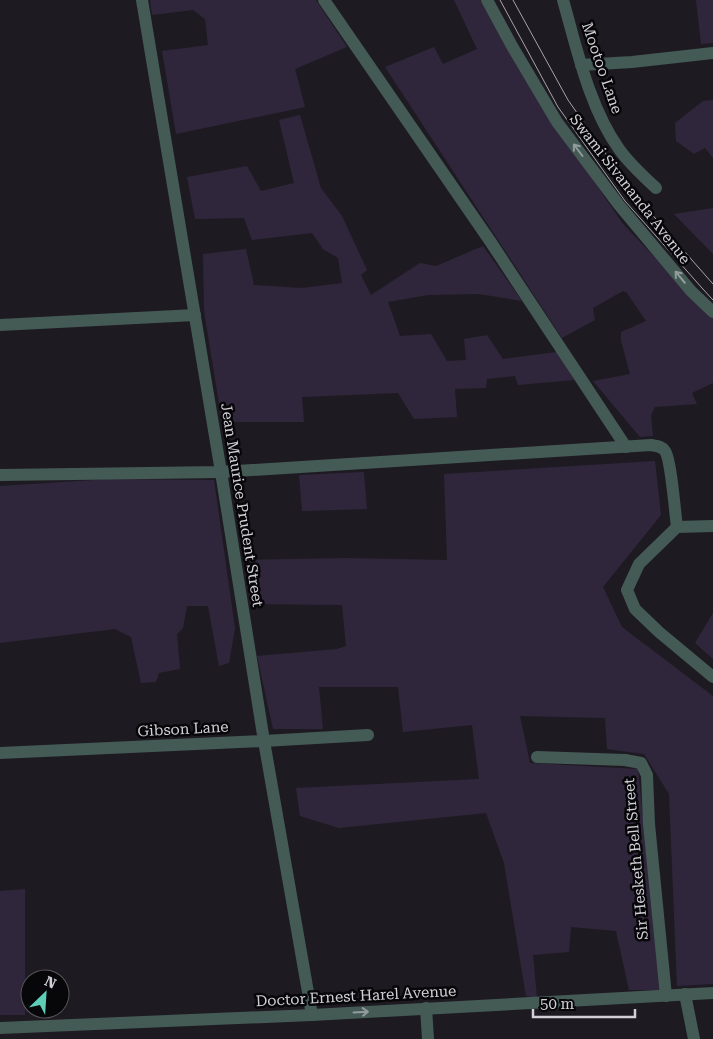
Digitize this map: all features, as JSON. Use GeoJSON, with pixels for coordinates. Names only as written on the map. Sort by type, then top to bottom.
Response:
{"type":"FeatureCollection","features":[{"type":"Feature","properties":{"kind":"street","name":"Jean Maurice Prudent Street"},"geometry":{"type":"LineString","coordinates":[[142,0],[264,742],[312,1014]]}},
{"type":"Feature","properties":{"kind":"street"},"geometry":{"type":"LineString","coordinates":[[324,0],[490,241],[626,447]]}},
{"type":"Feature","properties":{"kind":"street","name":"Swami Sivananda Avenue"},"geometry":{"type":"LineString","coordinates":[[487,0],[557,122],[619,205],[691,290],[713,312]]}},
{"type":"Feature","properties":{"kind":"street","name":"Mootoo Lane"},"geometry":{"type":"LineString","coordinates":[[563,0],[581,65],[595,104],[606,127],[619,149],[656,188]]}},
{"type":"Feature","properties":{"kind":"street"},"geometry":{"type":"LineString","coordinates":[[581,65],[632,62],[713,53]]}},
{"type":"Feature","properties":{"kind":"street"},"geometry":{"type":"LineString","coordinates":[[0,325],[195,315]]}},
{"type":"Feature","properties":{"kind":"street"},"geometry":{"type":"LineString","coordinates":[[0,475],[221,472],[651,445],[662,447],[667,452],[677,527]]}},
{"type":"Feature","properties":{"kind":"street"},"geometry":{"type":"LineString","coordinates":[[713,526],[677,527],[639,564],[627,590],[635,609],[659,632],[713,677]]}},
{"type":"Feature","properties":{"kind":"street","name":"Gibson Lane"},"geometry":{"type":"LineString","coordinates":[[0,753],[264,742],[368,735]]}},
{"type":"Feature","properties":{"kind":"street","name":"Sir Hesketh Bell Street"},"geometry":{"type":"LineString","coordinates":[[537,757],[625,760],[641,763],[647,775],[649,824],[666,996]]}},
{"type":"Feature","properties":{"kind":"street","name":"Doctor Ernest Harel Avenue"},"geometry":{"type":"LineString","coordinates":[[0,1028],[713,993]]}},
{"type":"Feature","properties":{"kind":"street"},"geometry":{"type":"LineString","coordinates":[[685,994],[694,1039]]}},
{"type":"Feature","properties":{"kind":"street"},"geometry":{"type":"LineString","coordinates":[[426,1008],[428,1039]]}},
{"type":"Feature","properties":{"kind":"shaded area"},"geometry":{"type":"Polygon","coordinates":[[[150,0],[316,0],[347,47],[295,69],[305,107],[176,134],[162,51],[208,45],[205,19],[193,10],[152,15],[150,0]]]}},
{"type":"Feature","properties":{"kind":"shaded area"},"geometry":{"type":"Polygon","coordinates":[[[454,0],[480,0],[540,102],[623,224],[713,318],[713,383],[692,393],[697,404],[655,407],[651,415],[653,436],[640,437],[593,381],[630,374],[621,341],[621,332],[646,321],[627,293],[623,291],[593,308],[595,320],[562,338],[385,67],[434,47],[443,64],[477,49],[454,0]]]}},
{"type":"Feature","properties":{"kind":"shaded area"},"geometry":{"type":"Polygon","coordinates":[[[696,0],[713,0],[713,43],[701,44],[696,0]]]}},
{"type":"Feature","properties":{"kind":"shaded area"},"geometry":{"type":"Polygon","coordinates":[[[713,100],[713,158],[705,148],[694,154],[676,141],[675,123],[703,101],[713,100]]]}},
{"type":"Feature","properties":{"kind":"shaded area"},"geometry":{"type":"Polygon","coordinates":[[[300,115],[321,188],[342,216],[367,270],[361,275],[371,295],[420,263],[436,266],[483,246],[522,301],[479,294],[428,295],[388,302],[400,336],[431,334],[447,361],[466,360],[464,339],[487,335],[503,359],[557,352],[574,380],[518,385],[515,376],[487,379],[486,388],[455,389],[457,417],[414,419],[398,393],[302,397],[304,422],[222,422],[204,311],[203,254],[246,249],[254,285],[302,288],[342,283],[338,258],[323,249],[312,233],[252,240],[244,218],[195,219],[187,177],[247,166],[261,191],[294,183],[279,120],[300,115]]]}},
{"type":"Feature","properties":{"kind":"shaded area"},"geometry":{"type":"Polygon","coordinates":[[[713,208],[713,254],[674,214],[713,208]]]}},
{"type":"Feature","properties":{"kind":"shaded area"},"geometry":{"type":"Polygon","coordinates":[[[655,461],[661,515],[603,587],[622,627],[713,696],[713,984],[677,986],[669,794],[644,754],[607,749],[605,718],[520,716],[530,763],[638,769],[661,990],[629,990],[616,931],[571,927],[569,952],[533,955],[537,998],[526,996],[504,863],[486,813],[339,828],[300,816],[296,788],[479,779],[472,725],[403,732],[398,687],[319,687],[323,729],[273,729],[257,656],[337,649],[346,646],[342,605],[250,604],[246,560],[345,558],[447,560],[444,474],[655,461]]]}},
{"type":"Feature","properties":{"kind":"shaded area"},"geometry":{"type":"Polygon","coordinates":[[[364,472],[367,509],[302,511],[299,475],[364,472]]]}},
{"type":"Feature","properties":{"kind":"shaded area"},"geometry":{"type":"Polygon","coordinates":[[[110,479],[214,480],[235,628],[229,663],[219,666],[208,606],[187,606],[183,628],[177,634],[180,669],[159,673],[156,682],[141,683],[131,637],[115,629],[0,643],[0,486],[110,479]]]}},
{"type":"Feature","properties":{"kind":"shaded area"},"geometry":{"type":"Polygon","coordinates":[[[713,613],[713,659],[695,643],[713,613]]]}},
{"type":"Feature","properties":{"kind":"shaded area"},"geometry":{"type":"Polygon","coordinates":[[[25,889],[25,969],[20,969],[20,1015],[0,1015],[0,891],[25,889]]]}},
{"type":"Feature","properties":{"kind":"tram line"},"geometry":{"type":"LineString","coordinates":[[500,0],[558,107],[625,201],[713,300]]}},
{"type":"Feature","properties":{"kind":"tram line"},"geometry":{"type":"LineString","coordinates":[[513,0],[568,100],[634,194],[713,284]]}}]}
